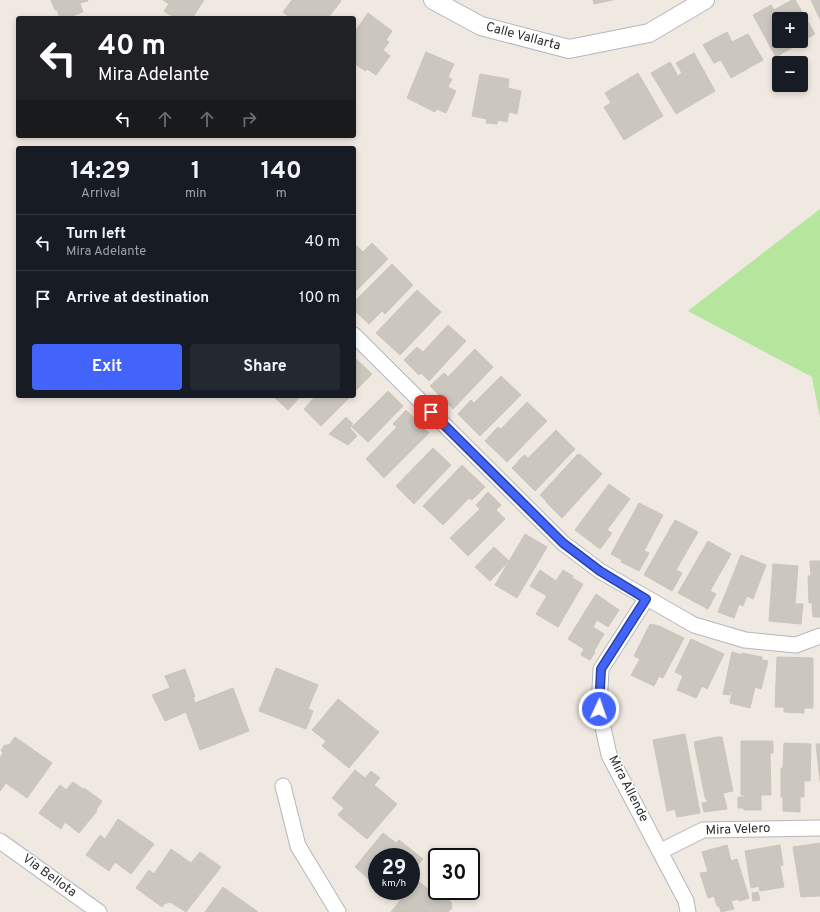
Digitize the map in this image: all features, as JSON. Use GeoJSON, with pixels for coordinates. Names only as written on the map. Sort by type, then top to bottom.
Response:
{"type":"FeatureCollection","features":[{"type":"Feature","properties":{"kind":"street","name":"Calle Vallarta"},"geometry":{"type":"LineString","coordinates":[[433,0],[481,26],[569,49],[648,33],[705,0]]}},
{"type":"Feature","properties":{"kind":"street"},"geometry":{"type":"LineString","coordinates":[[356,337],[563,543],[600,571],[646,599],[694,625],[745,640],[796,645],[820,636]]}},
{"type":"Feature","properties":{"kind":"street","name":"Mira Allende"},"geometry":{"type":"LineString","coordinates":[[646,599],[601,669],[599,709],[609,755],[661,851],[686,901],[688,912]]}},
{"type":"Feature","properties":{"kind":"street"},"geometry":{"type":"LineString","coordinates":[[283,786],[298,846],[338,912]]}},
{"type":"Feature","properties":{"kind":"street","name":"Mira Velero"},"geometry":{"type":"LineString","coordinates":[[661,851],[703,830],[820,828]]}},
{"type":"Feature","properties":{"kind":"street","name":"Via Bellota"},"geometry":{"type":"LineString","coordinates":[[0,841],[99,912]]}},
{"type":"Feature","properties":{"kind":"green space"},"geometry":{"type":"Polygon","coordinates":[[[820,209],[820,418],[812,377],[688,311],[820,209]]]}},
{"type":"Feature","properties":{"kind":"building"},"geometry":{"type":"Polygon","coordinates":[[[51,0],[88,0],[80,3],[83,12],[72,16],[59,16],[57,10],[55,10],[51,0]]]}},
{"type":"Feature","properties":{"kind":"building"},"geometry":{"type":"Polygon","coordinates":[[[163,0],[204,0],[194,16],[172,16],[164,11],[169,4],[163,0]]]}},
{"type":"Feature","properties":{"kind":"building"},"geometry":{"type":"Polygon","coordinates":[[[292,0],[341,1],[330,16],[288,16],[283,12],[292,0]]]}},
{"type":"Feature","properties":{"kind":"building"},"geometry":{"type":"Polygon","coordinates":[[[593,0],[613,0],[594,4],[593,0]]]}},
{"type":"Feature","properties":{"kind":"building"},"geometry":{"type":"Polygon","coordinates":[[[792,0],[795,0],[802,12],[772,12],[772,48],[791,48],[778,56],[775,56],[753,15],[771,5],[774,10],[792,0]]]}},
{"type":"Feature","properties":{"kind":"building"},"geometry":{"type":"Polygon","coordinates":[[[811,0],[820,0],[820,19],[811,0]]]}},
{"type":"Feature","properties":{"kind":"building"},"geometry":{"type":"Polygon","coordinates":[[[368,13],[392,31],[386,40],[389,42],[383,50],[390,56],[376,75],[367,69],[365,71],[356,64],[356,30],[368,13]]]}},
{"type":"Feature","properties":{"kind":"building"},"geometry":{"type":"Polygon","coordinates":[[[808,22],[815,34],[808,38],[808,22]]]}},
{"type":"Feature","properties":{"kind":"building"},"geometry":{"type":"Polygon","coordinates":[[[727,32],[732,42],[748,34],[763,60],[731,78],[721,60],[714,63],[703,45],[727,32]]]}},
{"type":"Feature","properties":{"kind":"building"},"geometry":{"type":"Polygon","coordinates":[[[426,52],[454,64],[448,77],[452,79],[448,87],[456,91],[446,113],[437,109],[435,112],[407,98],[426,52]]]}},
{"type":"Feature","properties":{"kind":"building"},"geometry":{"type":"Polygon","coordinates":[[[694,53],[715,91],[676,114],[651,73],[670,62],[678,76],[682,73],[676,63],[694,53]]]}},
{"type":"Feature","properties":{"kind":"building"},"geometry":{"type":"Polygon","coordinates":[[[638,73],[663,116],[624,140],[604,107],[611,103],[605,93],[638,73]]]}},
{"type":"Feature","properties":{"kind":"building"},"geometry":{"type":"Polygon","coordinates":[[[480,74],[509,79],[508,88],[521,91],[517,114],[509,112],[507,122],[498,120],[497,124],[486,123],[487,119],[472,116],[480,74]]]}},
{"type":"Feature","properties":{"kind":"building"},"geometry":{"type":"Polygon","coordinates":[[[372,243],[388,259],[357,290],[356,247],[357,246],[363,252],[372,243]]]}},
{"type":"Feature","properties":{"kind":"building"},"geometry":{"type":"Polygon","coordinates":[[[392,264],[413,285],[385,314],[382,311],[369,324],[356,312],[356,300],[392,264]]]}},
{"type":"Feature","properties":{"kind":"building"},"geometry":{"type":"Polygon","coordinates":[[[417,290],[441,312],[400,355],[376,333],[417,290]]]}},
{"type":"Feature","properties":{"kind":"building"},"geometry":{"type":"Polygon","coordinates":[[[448,325],[466,341],[429,381],[421,373],[419,375],[404,360],[417,347],[423,352],[448,325]]]}},
{"type":"Feature","properties":{"kind":"building"},"geometry":{"type":"Polygon","coordinates":[[[475,349],[493,367],[453,409],[430,386],[444,373],[448,377],[475,349]]]}},
{"type":"Feature","properties":{"kind":"building"},"geometry":{"type":"Polygon","coordinates":[[[356,359],[372,374],[356,390],[356,359]]]}},
{"type":"Feature","properties":{"kind":"building"},"geometry":{"type":"Polygon","coordinates":[[[501,376],[521,395],[480,436],[458,414],[471,400],[474,403],[501,376]]]}},
{"type":"Feature","properties":{"kind":"building"},"geometry":{"type":"Polygon","coordinates":[[[388,391],[403,406],[368,442],[352,427],[388,391]]]}},
{"type":"Feature","properties":{"kind":"building"},"geometry":{"type":"Polygon","coordinates":[[[275,398],[299,398],[288,410],[275,398]]]}},
{"type":"Feature","properties":{"kind":"building"},"geometry":{"type":"Polygon","coordinates":[[[314,398],[349,398],[321,426],[304,409],[314,398]]]}},
{"type":"Feature","properties":{"kind":"building"},"geometry":{"type":"Polygon","coordinates":[[[527,402],[547,421],[507,462],[485,441],[498,427],[501,429],[527,402]]]}},
{"type":"Feature","properties":{"kind":"building"},"geometry":{"type":"Polygon","coordinates":[[[406,410],[429,433],[384,478],[366,459],[397,427],[393,424],[406,410]]]}},
{"type":"Feature","properties":{"kind":"building"},"geometry":{"type":"Polygon","coordinates":[[[346,417],[353,424],[350,428],[357,436],[348,445],[329,434],[346,417]]]}},
{"type":"Feature","properties":{"kind":"building"},"geometry":{"type":"Polygon","coordinates":[[[556,430],[575,449],[535,491],[512,468],[524,455],[528,458],[556,430]]]}},
{"type":"Feature","properties":{"kind":"building"},"geometry":{"type":"Polygon","coordinates":[[[433,448],[451,465],[414,504],[396,486],[433,448]]]}},
{"type":"Feature","properties":{"kind":"building"},"geometry":{"type":"Polygon","coordinates":[[[578,454],[602,474],[562,518],[540,495],[578,454]]]}},
{"type":"Feature","properties":{"kind":"building"},"geometry":{"type":"Polygon","coordinates":[[[462,465],[485,487],[472,500],[469,498],[443,525],[423,506],[462,465]]]}},
{"type":"Feature","properties":{"kind":"building"},"geometry":{"type":"Polygon","coordinates":[[[609,484],[630,499],[607,530],[612,533],[600,549],[575,530],[609,484]]]}},
{"type":"Feature","properties":{"kind":"building"},"geometry":{"type":"Polygon","coordinates":[[[488,492],[501,505],[496,510],[505,519],[468,556],[450,538],[480,509],[476,505],[488,492]]]}},
{"type":"Feature","properties":{"kind":"building"},"geometry":{"type":"Polygon","coordinates":[[[639,503],[663,515],[644,551],[649,553],[639,571],[621,562],[622,560],[611,554],[639,503]]]}},
{"type":"Feature","properties":{"kind":"building"},"geometry":{"type":"Polygon","coordinates":[[[675,520],[698,532],[676,570],[682,573],[672,591],[644,575],[675,520]]]}},
{"type":"Feature","properties":{"kind":"building"},"geometry":{"type":"Polygon","coordinates":[[[525,534],[547,547],[517,598],[495,585],[525,534]]]}},
{"type":"Feature","properties":{"kind":"building"},"geometry":{"type":"Polygon","coordinates":[[[708,541],[731,554],[710,591],[716,594],[708,609],[678,593],[708,541]]]}},
{"type":"Feature","properties":{"kind":"building"},"geometry":{"type":"Polygon","coordinates":[[[494,547],[509,561],[490,581],[475,567],[494,547]]]}},
{"type":"Feature","properties":{"kind":"building"},"geometry":{"type":"Polygon","coordinates":[[[741,555],[766,565],[753,599],[747,596],[743,606],[739,604],[734,618],[718,612],[741,555]]]}},
{"type":"Feature","properties":{"kind":"building"},"geometry":{"type":"Polygon","coordinates":[[[810,561],[820,561],[820,617],[813,617],[812,603],[809,603],[808,576],[811,576],[810,561]]]}},
{"type":"Feature","properties":{"kind":"building"},"geometry":{"type":"Polygon","coordinates":[[[773,564],[798,566],[795,604],[803,604],[801,624],[769,621],[773,564]]]}},
{"type":"Feature","properties":{"kind":"building"},"geometry":{"type":"Polygon","coordinates":[[[540,570],[556,581],[563,570],[573,576],[572,578],[583,584],[558,627],[536,614],[547,596],[530,586],[540,570]]]}},
{"type":"Feature","properties":{"kind":"building"},"geometry":{"type":"Polygon","coordinates":[[[596,594],[619,610],[608,627],[597,620],[593,627],[604,634],[590,660],[581,655],[584,649],[568,639],[596,594]]]}},
{"type":"Feature","properties":{"kind":"building"},"geometry":{"type":"Polygon","coordinates":[[[650,624],[659,626],[684,638],[663,678],[659,676],[654,686],[631,675],[640,659],[634,656],[650,624]]]}},
{"type":"Feature","properties":{"kind":"building"},"geometry":{"type":"Polygon","coordinates":[[[691,639],[724,654],[707,689],[702,686],[696,698],[677,690],[683,676],[675,672],[691,639]]]}},
{"type":"Feature","properties":{"kind":"building"},"geometry":{"type":"Polygon","coordinates":[[[732,652],[742,655],[742,653],[762,657],[762,660],[768,661],[761,689],[755,687],[750,708],[730,703],[732,692],[730,691],[730,695],[723,694],[732,652]]]}},
{"type":"Feature","properties":{"kind":"building"},"geometry":{"type":"Polygon","coordinates":[[[777,657],[813,658],[813,708],[804,708],[804,713],[784,712],[784,707],[775,707],[777,657]]]}},
{"type":"Feature","properties":{"kind":"building"},"geometry":{"type":"Polygon","coordinates":[[[276,668],[318,685],[308,709],[313,711],[306,729],[259,711],[276,668]]]}},
{"type":"Feature","properties":{"kind":"building"},"geometry":{"type":"Polygon","coordinates":[[[185,669],[195,697],[193,697],[195,703],[233,688],[249,731],[200,750],[186,712],[165,721],[152,695],[170,688],[165,676],[185,669]]]}},
{"type":"Feature","properties":{"kind":"building"},"geometry":{"type":"Polygon","coordinates":[[[338,699],[379,732],[349,768],[322,746],[326,741],[312,730],[338,699]]]}},
{"type":"Feature","properties":{"kind":"building"},"geometry":{"type":"Polygon","coordinates":[[[685,734],[700,813],[677,817],[675,809],[667,811],[653,740],[685,734]]]}},
{"type":"Feature","properties":{"kind":"building"},"geometry":{"type":"Polygon","coordinates":[[[15,737],[52,763],[27,798],[6,783],[0,791],[0,758],[3,753],[1,750],[5,745],[9,745],[15,737]]]}},
{"type":"Feature","properties":{"kind":"building"},"geometry":{"type":"Polygon","coordinates":[[[722,737],[733,791],[723,793],[727,809],[704,812],[702,803],[708,802],[705,797],[694,742],[722,737]]]}},
{"type":"Feature","properties":{"kind":"building"},"geometry":{"type":"Polygon","coordinates":[[[741,741],[773,741],[773,753],[770,753],[771,795],[761,795],[761,810],[744,810],[744,808],[738,808],[738,797],[744,797],[744,795],[741,795],[741,741]]]}},
{"type":"Feature","properties":{"kind":"building"},"geometry":{"type":"Polygon","coordinates":[[[784,743],[811,744],[810,781],[804,781],[804,797],[800,797],[800,812],[783,811],[783,797],[781,797],[781,768],[783,768],[784,743]]]}},
{"type":"Feature","properties":{"kind":"building"},"geometry":{"type":"Polygon","coordinates":[[[816,744],[820,744],[820,781],[816,744]]]}},
{"type":"Feature","properties":{"kind":"building"},"geometry":{"type":"Polygon","coordinates":[[[355,770],[365,778],[371,771],[380,778],[374,785],[397,804],[367,839],[338,815],[344,808],[332,798],[355,770]]]}},
{"type":"Feature","properties":{"kind":"building"},"geometry":{"type":"Polygon","coordinates":[[[73,782],[102,801],[96,810],[97,811],[79,833],[65,822],[61,829],[39,813],[60,785],[66,790],[73,782]]]}},
{"type":"Feature","properties":{"kind":"building"},"geometry":{"type":"Polygon","coordinates":[[[118,819],[154,844],[131,874],[115,862],[109,871],[86,855],[100,835],[105,839],[118,819]]]}},
{"type":"Feature","properties":{"kind":"building"},"geometry":{"type":"Polygon","coordinates":[[[383,833],[396,843],[399,840],[409,848],[371,848],[383,833]]]}},
{"type":"Feature","properties":{"kind":"building"},"geometry":{"type":"Polygon","coordinates":[[[820,843],[820,896],[801,897],[793,847],[820,843]]]}},
{"type":"Feature","properties":{"kind":"building"},"geometry":{"type":"Polygon","coordinates":[[[727,845],[731,861],[737,859],[749,898],[739,901],[738,899],[731,901],[734,909],[721,912],[719,906],[717,906],[714,896],[708,898],[700,873],[708,872],[702,852],[727,845]]]}},
{"type":"Feature","properties":{"kind":"building"},"geometry":{"type":"Polygon","coordinates":[[[780,845],[783,865],[780,866],[784,887],[760,891],[759,886],[751,888],[745,851],[780,845]]]}},
{"type":"Feature","properties":{"kind":"building"},"geometry":{"type":"Polygon","coordinates":[[[171,849],[191,863],[200,852],[221,867],[186,912],[170,902],[164,904],[162,907],[136,888],[149,870],[154,874],[171,849]]]}},
{"type":"Feature","properties":{"kind":"building"},"geometry":{"type":"Polygon","coordinates":[[[368,851],[368,878],[355,867],[368,851]]]}},
{"type":"Feature","properties":{"kind":"building"},"geometry":{"type":"Polygon","coordinates":[[[420,882],[428,889],[428,900],[448,900],[451,902],[452,908],[448,912],[391,912],[401,900],[420,900],[420,882]]]}},
{"type":"Feature","properties":{"kind":"building"},"geometry":{"type":"Polygon","coordinates":[[[223,887],[258,912],[205,912],[223,887]]]}},
{"type":"Feature","properties":{"kind":"building"},"geometry":{"type":"Polygon","coordinates":[[[758,892],[760,900],[753,901],[752,893],[758,892]]]}},
{"type":"Feature","properties":{"kind":"route"},"geometry":{"type":"LineString","coordinates":[[431,412],[563,543],[600,571],[646,599],[601,669],[599,709]]}}]}
